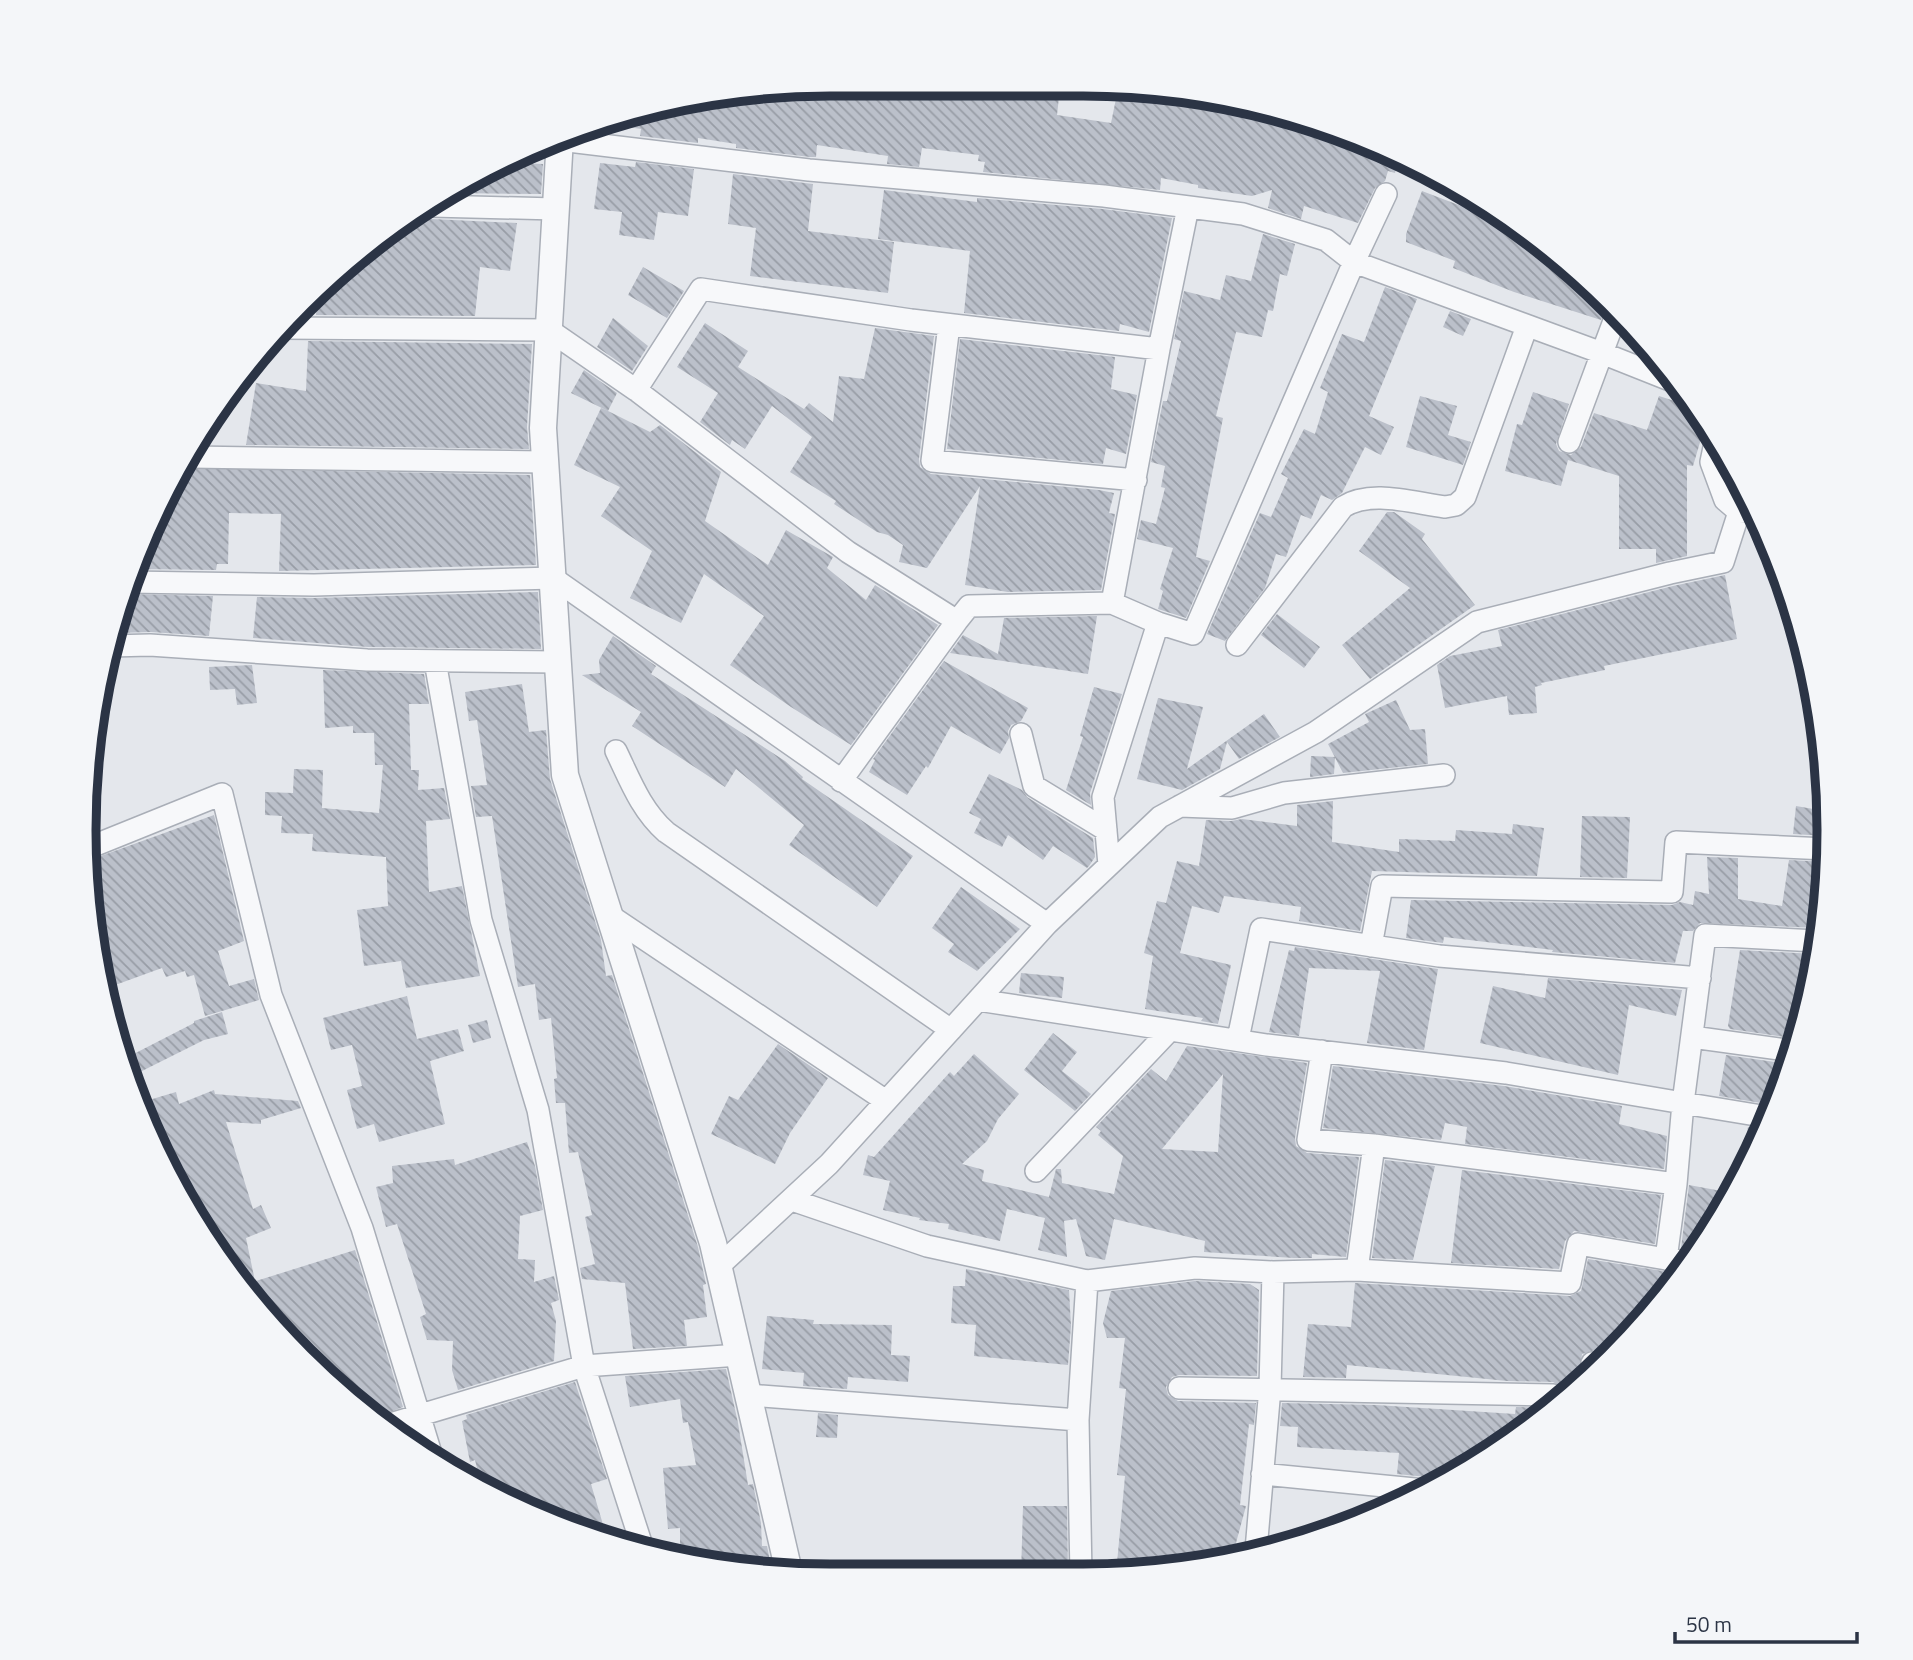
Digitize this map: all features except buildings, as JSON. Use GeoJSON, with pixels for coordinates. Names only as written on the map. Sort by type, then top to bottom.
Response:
{"type":"FeatureCollection","features":[{"type":"Feature","properties":{"kind":"street"},"geometry":{"type":"LineString","coordinates":[[578,141],[810,170],[1104,196],[1243,214],[1326,240],[1354,262],[1659,376]]}},
{"type":"Feature","properties":{"kind":"street"},"geometry":{"type":"LineString","coordinates":[[559,148],[543,428],[565,775],[713,1243],[787,1562]]}},
{"type":"Feature","properties":{"kind":"street"},"geometry":{"type":"LineString","coordinates":[[841,781],[969,606],[1112,603],[1158,623],[1193,634],[1386,194]]}},
{"type":"Feature","properties":{"kind":"street"},"geometry":{"type":"LineString","coordinates":[[444,206],[556,209]]}},
{"type":"Feature","properties":{"kind":"street"},"geometry":{"type":"LineString","coordinates":[[1112,603],[1158,349],[1188,207]]}},
{"type":"Feature","properties":{"kind":"street"},"geometry":{"type":"LineString","coordinates":[[636,390],[701,289],[949,324],[1158,349]]}},
{"type":"Feature","properties":{"kind":"street"},"geometry":{"type":"LineString","coordinates":[[1569,442],[1613,323]]}},
{"type":"Feature","properties":{"kind":"street"},"geometry":{"type":"LineString","coordinates":[[949,324],[932,461],[1136,480]]}},
{"type":"Feature","properties":{"kind":"street"},"geometry":{"type":"LineString","coordinates":[[1237,645],[1343,507],[1368,497],[1445,507],[1456,505],[1465,497],[1527,326]]}},
{"type":"Feature","properties":{"kind":"street"},"geometry":{"type":"LineString","coordinates":[[296,327],[549,330],[636,390],[848,552],[957,621]]}},
{"type":"Feature","properties":{"kind":"street"},"geometry":{"type":"LineString","coordinates":[[1713,454],[1711,462],[1725,500],[1744,511]]}},
{"type":"Feature","properties":{"kind":"street"},"geometry":{"type":"LineString","coordinates":[[199,457],[545,462]]}},
{"type":"Feature","properties":{"kind":"street"},"geometry":{"type":"LineString","coordinates":[[719,1266],[829,1164],[1047,924],[1160,817],[1316,732],[1477,622],[1723,562],[1745,514]]}},
{"type":"Feature","properties":{"kind":"street"},"geometry":{"type":"LineString","coordinates":[[139,582],[314,585],[553,578],[1047,924]]}},
{"type":"Feature","properties":{"kind":"street"},"geometry":{"type":"LineString","coordinates":[[1109,865],[1103,797],[1158,623]]}},
{"type":"Feature","properties":{"kind":"street"},"geometry":{"type":"LineString","coordinates":[[120,646],[150,645],[367,660],[558,662]]}},
{"type":"Feature","properties":{"kind":"street"},"geometry":{"type":"LineString","coordinates":[[435,661],[481,920],[538,1110],[584,1366],[640,1539]]}},
{"type":"Feature","properties":{"kind":"street"},"geometry":{"type":"LineString","coordinates":[[1021,734],[1034,786],[1106,830]]}},
{"type":"Feature","properties":{"kind":"street"},"geometry":{"type":"LineString","coordinates":[[617,751],[641,804],[666,832],[951,1030]]}},
{"type":"Feature","properties":{"kind":"street"},"geometry":{"type":"LineString","coordinates":[[1180,806],[1232,808],[1277,794],[1444,775]]}},
{"type":"Feature","properties":{"kind":"street"},"geometry":{"type":"LineString","coordinates":[[97,845],[222,794],[271,995],[362,1228],[428,1444]]}},
{"type":"Feature","properties":{"kind":"street"},"geometry":{"type":"LineString","coordinates":[[1371,946],[1382,886],[1672,892],[1676,842],[1816,849]]}},
{"type":"Feature","properties":{"kind":"street"},"geometry":{"type":"LineString","coordinates":[[610,915],[886,1101]]}},
{"type":"Feature","properties":{"kind":"street"},"geometry":{"type":"LineString","coordinates":[[1238,1039],[1261,929],[1439,956],[1700,978]]}},
{"type":"Feature","properties":{"kind":"street"},"geometry":{"type":"LineString","coordinates":[[1666,1259],[1705,935],[1808,941]]}},
{"type":"Feature","properties":{"kind":"street"},"geometry":{"type":"LineString","coordinates":[[978,1000],[1169,1031],[1506,1073],[1759,1116]]}},
{"type":"Feature","properties":{"kind":"street"},"geometry":{"type":"LineString","coordinates":[[1036,1171],[1169,1031]]}},
{"type":"Feature","properties":{"kind":"street"},"geometry":{"type":"LineString","coordinates":[[1692,1037],[1783,1050]]}},
{"type":"Feature","properties":{"kind":"street"},"geometry":{"type":"LineString","coordinates":[[1322,1051],[1308,1140],[1676,1184]]}},
{"type":"Feature","properties":{"kind":"street"},"geometry":{"type":"LineString","coordinates":[[1357,1270],[1374,1146]]}},
{"type":"Feature","properties":{"kind":"street"},"geometry":{"type":"LineString","coordinates":[[792,1200],[927,1246],[1087,1281],[1195,1268],[1273,1272],[1357,1270],[1570,1283],[1578,1244],[1677,1260]]}},
{"type":"Feature","properties":{"kind":"street"},"geometry":{"type":"LineString","coordinates":[[1257,1543],[1270,1388],[1273,1272]]}},
{"type":"Feature","properties":{"kind":"street"},"geometry":{"type":"LineString","coordinates":[[1080,1564],[1078,1420],[1087,1281]]}},
{"type":"Feature","properties":{"kind":"street"},"geometry":{"type":"LineString","coordinates":[[398,1423],[584,1366],[739,1354]]}},
{"type":"Feature","properties":{"kind":"street"},"geometry":{"type":"LineString","coordinates":[[1179,1388],[1551,1395]]}},
{"type":"Feature","properties":{"kind":"street"},"geometry":{"type":"LineString","coordinates":[[748,1395],[1078,1420]]}},
{"type":"Feature","properties":{"kind":"street"},"geometry":{"type":"LineString","coordinates":[[1262,1474],[1407,1488]]}}]}
